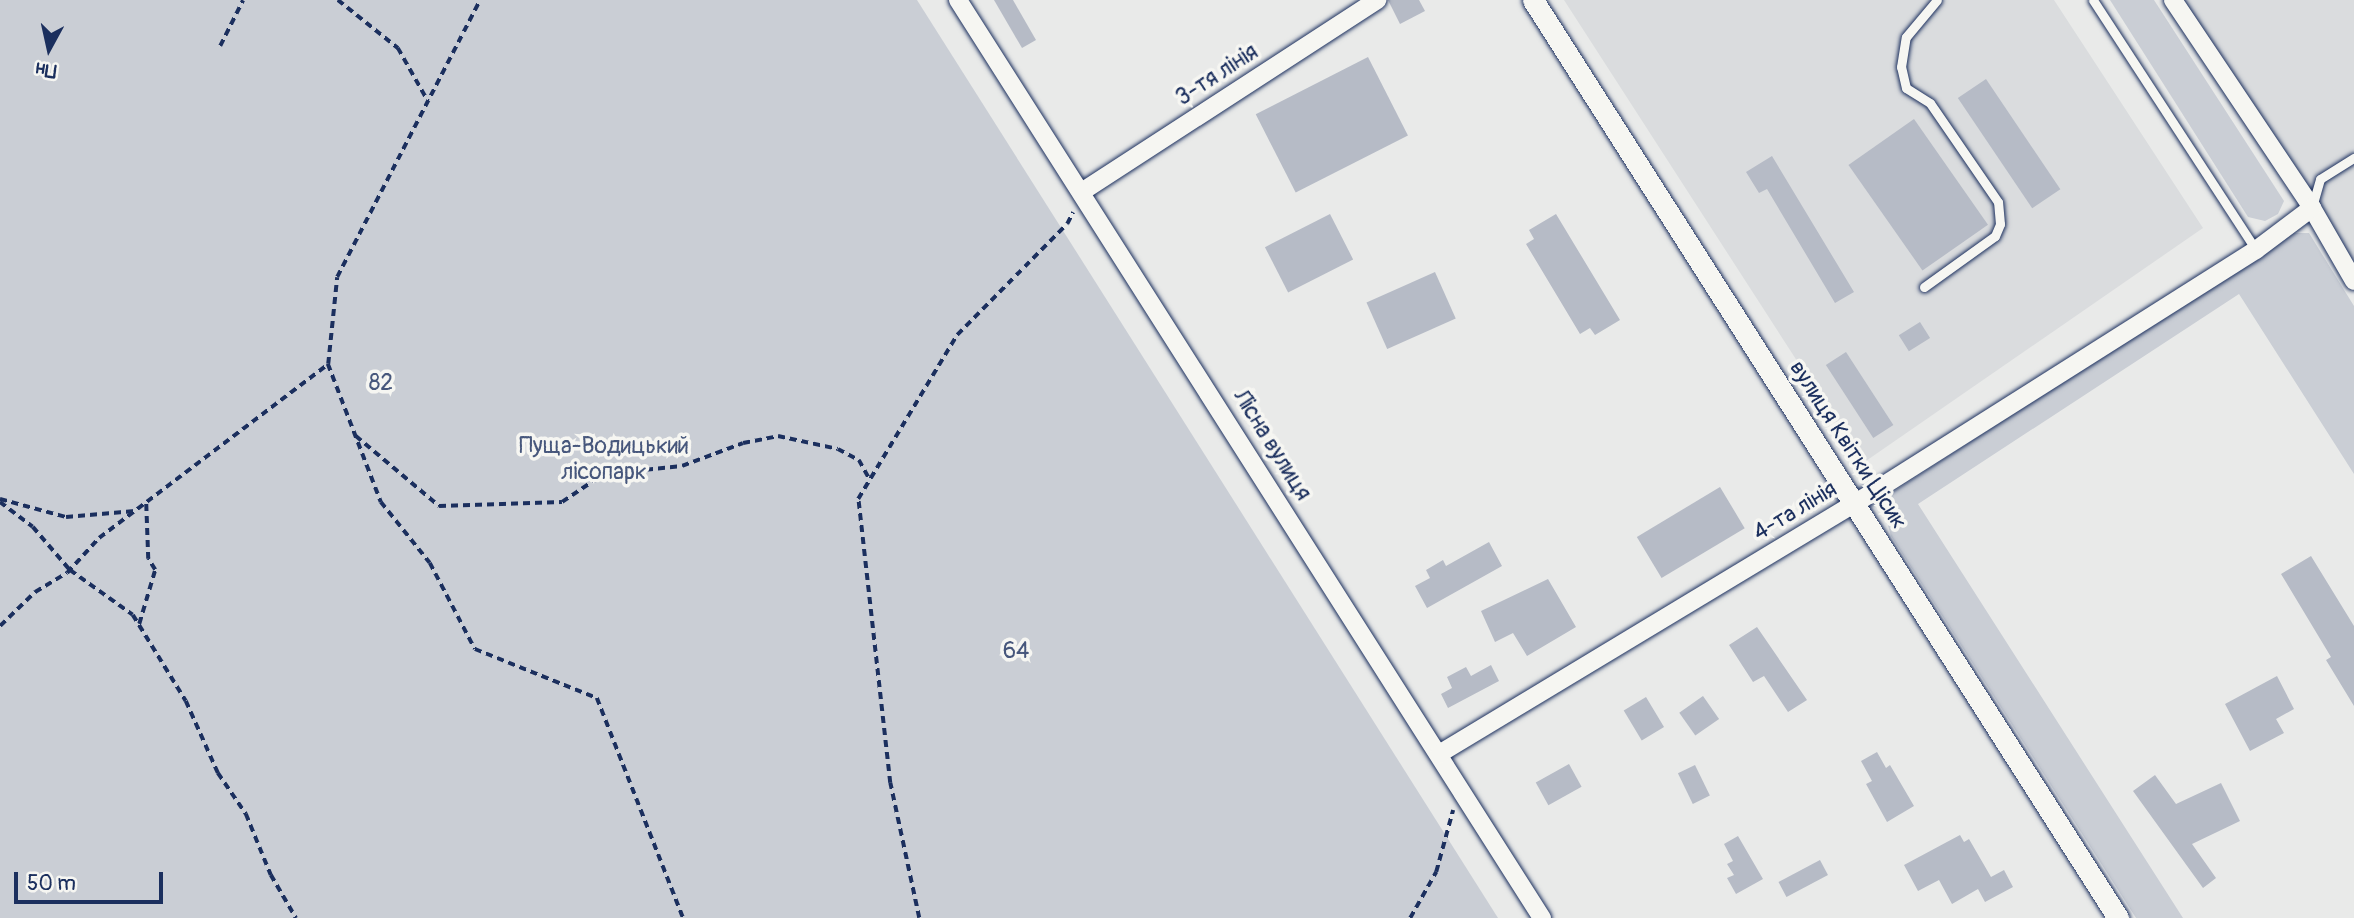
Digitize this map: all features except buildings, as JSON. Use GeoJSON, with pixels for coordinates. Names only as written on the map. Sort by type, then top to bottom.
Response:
{"type":"FeatureCollection","features":[{"type":"Feature","properties":{"kind":"street","name":"Лісна вулиця"},"geometry":{"type":"LineString","coordinates":[[958,0],[1083,191],[1542,918]]}},
{"type":"Feature","properties":{"kind":"street","name":"3-тя лінія"},"geometry":{"type":"LineString","coordinates":[[1083,191],[1377,0]]}},
{"type":"Feature","properties":{"kind":"street","name":"вулиця Квітки Цісик"},"geometry":{"type":"LineString","coordinates":[[1533,0],[2118,918]]}},
{"type":"Feature","properties":{"kind":"street"},"geometry":{"type":"LineString","coordinates":[[2173,0],[2312,208],[2354,281]]}},
{"type":"Feature","properties":{"kind":"street","name":"4-та лінія"},"geometry":{"type":"LineString","coordinates":[[1438,754],[1854,503],[2256,250],[2312,208]]}},
{"type":"Feature","properties":{"kind":"lane"},"geometry":{"type":"LineString","coordinates":[[1924,287],[1995,236],[2000,224],[1997,202],[1930,103],[1906,88],[1901,67],[1906,37],[1937,0]]}},
{"type":"Feature","properties":{"kind":"lane"},"geometry":{"type":"LineString","coordinates":[[2093,0],[2256,250]]}},
{"type":"Feature","properties":{"kind":"lane"},"geometry":{"type":"LineString","coordinates":[[2312,208],[2320,180],[2354,158]]}},
{"type":"Feature","properties":{"kind":"path"},"geometry":{"type":"LineString","coordinates":[[220,46],[243,0]]}},
{"type":"Feature","properties":{"kind":"path"},"geometry":{"type":"LineString","coordinates":[[338,0],[398,48],[428,102]]}},
{"type":"Feature","properties":{"kind":"path"},"geometry":{"type":"LineString","coordinates":[[480,0],[337,277],[328,364],[381,502],[430,563],[475,649],[597,698],[683,918]]}},
{"type":"Feature","properties":{"kind":"path"},"geometry":{"type":"LineString","coordinates":[[919,918],[890,783],[867,605],[859,499],[957,335],[1067,224],[1083,191]]}},
{"type":"Feature","properties":{"kind":"path"},"geometry":{"type":"LineString","coordinates":[[0,626],[35,592],[70,570],[99,538],[328,364]]}},
{"type":"Feature","properties":{"kind":"path"},"geometry":{"type":"LineString","coordinates":[[355,435],[439,506],[562,502],[593,481],[634,471],[682,466],[743,443],[778,436],[838,449],[859,460],[870,480]]}},
{"type":"Feature","properties":{"kind":"path"},"geometry":{"type":"LineString","coordinates":[[0,501],[66,517],[136,511]]}},
{"type":"Feature","properties":{"kind":"path"},"geometry":{"type":"LineString","coordinates":[[0,501],[33,527],[70,570],[115,599],[138,626],[186,702],[218,773],[246,814],[271,875],[296,918]]}},
{"type":"Feature","properties":{"kind":"path"},"geometry":{"type":"LineString","coordinates":[[138,626],[155,570],[148,559],[146,504]]}},
{"type":"Feature","properties":{"kind":"path"},"geometry":{"type":"LineString","coordinates":[[1410,918],[1436,872],[1459,786]]}},
{"type":"Feature","properties":{"kind":"shaded area"},"geometry":{"type":"Polygon","coordinates":[[[1564,0],[2054,0],[2203,228],[1863,463],[1564,0]]]}},
{"type":"Feature","properties":{"kind":"shaded area"},"geometry":{"type":"Polygon","coordinates":[[[2180,0],[2354,0],[2354,272],[2180,0]]]}},
{"type":"Feature","properties":{"kind":"green space","name":"Пуща-Водицький лісопарк"},"geometry":{"type":"Polygon","coordinates":[[[0,0],[917,0],[1498,918],[0,918],[0,0]]]}},
{"type":"Feature","properties":{"kind":"green space"},"geometry":{"type":"Polygon","coordinates":[[[2110,0],[2154,0],[2284,201],[2278,214],[2265,221],[2248,217],[2110,0]]]}},
{"type":"Feature","properties":{"kind":"green space"},"geometry":{"type":"Polygon","coordinates":[[[2292,233],[2309,233],[2354,306],[2354,474],[2239,294],[1918,504],[2183,918],[2136,918],[1891,536],[1883,508],[1893,492],[2292,233]]]}},
{"type":"Feature","properties":{"kind":"park label","name":"82"},"geometry":{"type":"Point","coordinates":[381,383]}},
{"type":"Feature","properties":{"kind":"park label","name":"64"},"geometry":{"type":"Point","coordinates":[1016,651]}}]}
